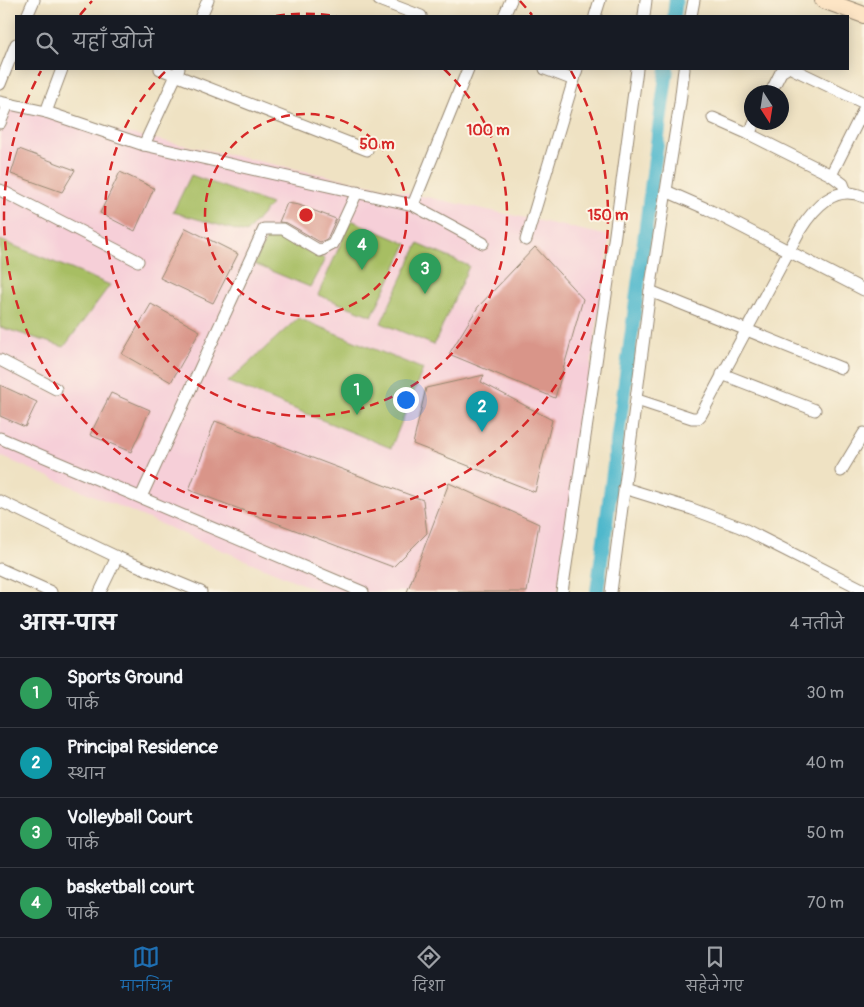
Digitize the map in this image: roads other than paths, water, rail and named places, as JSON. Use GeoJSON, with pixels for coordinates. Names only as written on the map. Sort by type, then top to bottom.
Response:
{"type":"FeatureCollection","features":[{"type":"Feature","properties":{"kind":"street"},"geometry":{"type":"LineString","coordinates":[[27,15],[34,0]]}},
{"type":"Feature","properties":{"kind":"street"},"geometry":{"type":"LineString","coordinates":[[201,15],[208,0]]}},
{"type":"Feature","properties":{"kind":"street"},"geometry":{"type":"LineString","coordinates":[[379,0],[418,15]]}},
{"type":"Feature","properties":{"kind":"street"},"geometry":{"type":"LineString","coordinates":[[504,15],[511,0]]}},
{"type":"Feature","properties":{"kind":"street"},"geometry":{"type":"LineString","coordinates":[[595,15],[600,0]]}},
{"type":"Feature","properties":{"kind":"street"},"geometry":{"type":"LineString","coordinates":[[644,15],[646,0]]}},
{"type":"Feature","properties":{"kind":"street"},"geometry":{"type":"LineString","coordinates":[[691,15],[694,0]]}},
{"type":"Feature","properties":{"kind":"street"},"geometry":{"type":"LineString","coordinates":[[823,0],[864,15]]}},
{"type":"Feature","properties":{"kind":"street"},"geometry":{"type":"LineString","coordinates":[[0,84],[15,46]]}},
{"type":"Feature","properties":{"kind":"street"},"geometry":{"type":"LineString","coordinates":[[46,112],[62,70]]}},
{"type":"Feature","properties":{"kind":"street"},"geometry":{"type":"LineString","coordinates":[[413,205],[468,70]]}},
{"type":"Feature","properties":{"kind":"street"},"geometry":{"type":"LineString","coordinates":[[526,240],[576,74],[551,70]]}},
{"type":"Feature","properties":{"kind":"street"},"geometry":{"type":"LineString","coordinates":[[562,592],[637,70]]}},
{"type":"Feature","properties":{"kind":"street"},"geometry":{"type":"LineString","coordinates":[[611,592],[650,291],[684,70]]}},
{"type":"Feature","properties":{"kind":"street"},"geometry":{"type":"LineString","coordinates":[[774,85],[781,72],[784,70]]}},
{"type":"Feature","properties":{"kind":"street"},"geometry":{"type":"LineString","coordinates":[[795,70],[864,103]]}},
{"type":"Feature","properties":{"kind":"street"},"geometry":{"type":"LineString","coordinates":[[144,145],[178,72],[367,150]]}},
{"type":"Feature","properties":{"kind":"street"},"geometry":{"type":"LineString","coordinates":[[0,123],[4,103],[46,112],[144,145],[413,205],[483,243]]}},
{"type":"Feature","properties":{"kind":"street"},"geometry":{"type":"LineString","coordinates":[[831,175],[864,109]]}},
{"type":"Feature","properties":{"kind":"street"},"geometry":{"type":"LineString","coordinates":[[713,118],[831,175],[842,184],[846,192]]}},
{"type":"Feature","properties":{"kind":"street"},"geometry":{"type":"LineString","coordinates":[[749,134],[751,130]]}},
{"type":"Feature","properties":{"kind":"street"},"geometry":{"type":"LineString","coordinates":[[0,190],[138,261]]}},
{"type":"Feature","properties":{"kind":"street"},"geometry":{"type":"LineString","coordinates":[[666,191],[707,209],[864,290]]}},
{"type":"Feature","properties":{"kind":"street"},"geometry":{"type":"LineString","coordinates":[[141,497],[264,229],[283,228],[320,252],[333,244],[357,192]]}},
{"type":"Feature","properties":{"kind":"street"},"geometry":{"type":"LineString","coordinates":[[637,400],[692,418],[698,418],[812,211],[828,199],[846,192],[856,193],[864,197]]}},
{"type":"Feature","properties":{"kind":"street"},"geometry":{"type":"LineString","coordinates":[[650,291],[841,368]]}},
{"type":"Feature","properties":{"kind":"street"},"geometry":{"type":"LineString","coordinates":[[0,360],[56,390]]}},
{"type":"Feature","properties":{"kind":"street"},"geometry":{"type":"LineString","coordinates":[[722,374],[815,410]]}},
{"type":"Feature","properties":{"kind":"street"},"geometry":{"type":"LineString","coordinates":[[841,471],[864,433]]}},
{"type":"Feature","properties":{"kind":"street"},"geometry":{"type":"LineString","coordinates":[[0,438],[363,592]]}},
{"type":"Feature","properties":{"kind":"street"},"geometry":{"type":"LineString","coordinates":[[624,488],[692,509],[740,527],[864,590]]}},
{"type":"Feature","properties":{"kind":"street"},"geometry":{"type":"LineString","coordinates":[[0,501],[117,557],[201,592]]}},
{"type":"Feature","properties":{"kind":"street"},"geometry":{"type":"LineString","coordinates":[[100,592],[117,557]]}},
{"type":"Feature","properties":{"kind":"street"},"geometry":{"type":"LineString","coordinates":[[0,569],[51,592]]}},
{"type":"Feature","properties":{"kind":"waterway"},"geometry":{"type":"LineString","coordinates":[[674,15],[676,0]]}},
{"type":"Feature","properties":{"kind":"waterway"},"geometry":{"type":"LineString","coordinates":[[597,592],[667,70]]}},
{"type":"Feature","properties":{"kind":"place","name":"basketball court"},"geometry":{"type":"Point","coordinates":[362,270]}},
{"type":"Feature","properties":{"kind":"place","name":"Volleyball Court"},"geometry":{"type":"Point","coordinates":[425,294]}},
{"type":"Feature","properties":{"kind":"place","name":"Sports Ground"},"geometry":{"type":"Point","coordinates":[357,415]}},
{"type":"Feature","properties":{"kind":"place","name":"Principal Residence"},"geometry":{"type":"Point","coordinates":[482,432]}}]}
